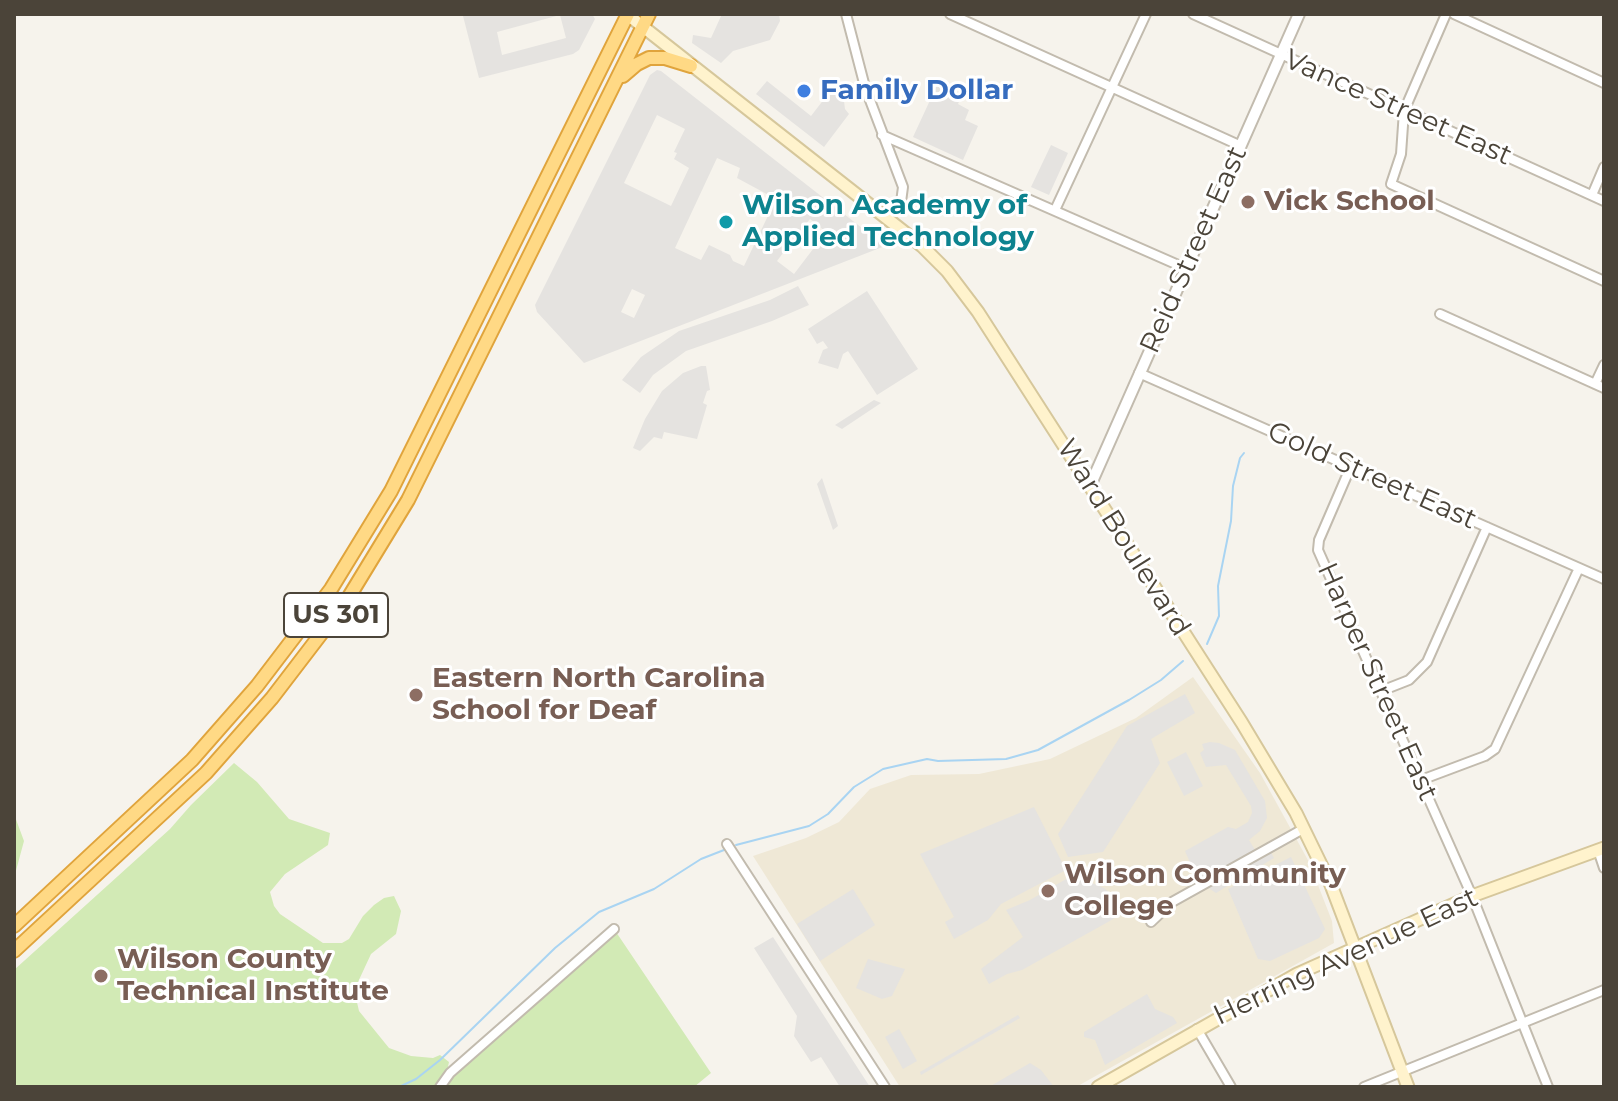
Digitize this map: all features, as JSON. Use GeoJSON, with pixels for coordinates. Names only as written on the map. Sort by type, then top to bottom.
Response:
{"type":"FeatureCollection","features":[{"type":"Feature","properties":{"kind":"highway","name":"US 301"},"geometry":{"type":"LineString","coordinates":[[14,926],[192,760],[257,686],[331,589],[391,491],[627,14]]}},
{"type":"Feature","properties":{"kind":"highway","name":"US 301"},"geometry":{"type":"LineString","coordinates":[[14,951],[206,773],[272,698],[347,600],[408,500],[649,14]]}},
{"type":"Feature","properties":{"kind":"highway"},"geometry":{"type":"LineString","coordinates":[[615,84],[633,66],[646,59],[665,58],[691,66]]}},
{"type":"Feature","properties":{"kind":"main road","name":"Ward Boulevard"},"geometry":{"type":"LineString","coordinates":[[627,14],[922,246],[947,271],[978,312],[1242,723],[1303,829],[1331,885],[1408,1087]]}},
{"type":"Feature","properties":{"kind":"main road","name":"Herring Avenue East"},"geometry":{"type":"LineString","coordinates":[[1098,1087],[1297,974],[1472,896],[1602,847]]}},
{"type":"Feature","properties":{"kind":"street"},"geometry":{"type":"LineString","coordinates":[[846,14],[859,66],[903,187],[904,196],[887,217]]}},
{"type":"Feature","properties":{"kind":"street"},"geometry":{"type":"LineString","coordinates":[[950,14],[1241,146]]}},
{"type":"Feature","properties":{"kind":"street"},"geometry":{"type":"LineString","coordinates":[[1055,210],[1146,14]]}},
{"type":"Feature","properties":{"kind":"street","name":"Vance Street East"},"geometry":{"type":"LineString","coordinates":[[1193,14],[1604,201]]}},
{"type":"Feature","properties":{"kind":"street","name":"Reid Street East"},"geometry":{"type":"LineString","coordinates":[[1090,486],[1299,14]]}},
{"type":"Feature","properties":{"kind":"street"},"geometry":{"type":"LineString","coordinates":[[1446,14],[1404,111],[1401,154],[1391,184],[1604,281]]}},
{"type":"Feature","properties":{"kind":"street"},"geometry":{"type":"LineString","coordinates":[[1454,14],[1604,83]]}},
{"type":"Feature","properties":{"kind":"street"},"geometry":{"type":"LineString","coordinates":[[882,135],[1185,268]]}},
{"type":"Feature","properties":{"kind":"street"},"geometry":{"type":"LineString","coordinates":[[1592,195],[1604,167]]}},
{"type":"Feature","properties":{"kind":"street"},"geometry":{"type":"LineString","coordinates":[[1440,314],[1600,386],[1604,365]]}},
{"type":"Feature","properties":{"kind":"street","name":"Gold Street East"},"geometry":{"type":"LineString","coordinates":[[1139,373],[1604,579]]}},
{"type":"Feature","properties":{"kind":"street","name":"Harper Street East"},"geometry":{"type":"LineString","coordinates":[[1351,466],[1319,540],[1318,550],[1472,896],[1548,1087]]}},
{"type":"Feature","properties":{"kind":"street"},"geometry":{"type":"LineString","coordinates":[[1381,691],[1409,680],[1427,662],[1487,527]]}},
{"type":"Feature","properties":{"kind":"street"},"geometry":{"type":"LineString","coordinates":[[1421,780],[1485,756],[1495,749],[1579,568]]}},
{"type":"Feature","properties":{"kind":"street"},"geometry":{"type":"LineString","coordinates":[[1151,922],[1172,902],[1303,829]]}},
{"type":"Feature","properties":{"kind":"street"},"geometry":{"type":"LineString","coordinates":[[727,844],[885,1087]]}},
{"type":"Feature","properties":{"kind":"street"},"geometry":{"type":"LineString","coordinates":[[1602,847],[1604,868]]}},
{"type":"Feature","properties":{"kind":"street"},"geometry":{"type":"LineString","coordinates":[[440,1087],[450,1073],[614,929]]}},
{"type":"Feature","properties":{"kind":"street"},"geometry":{"type":"LineString","coordinates":[[1364,1087],[1604,990]]}},
{"type":"Feature","properties":{"kind":"street"},"geometry":{"type":"LineString","coordinates":[[1197,1029],[1231,1087]]}},
{"type":"Feature","properties":{"kind":"shaded area"},"geometry":{"type":"Polygon","coordinates":[[[592,14],[595,19],[579,50],[573,54],[479,78],[463,16],[592,14]],[[560,15],[497,32],[502,55],[566,38],[560,15]]]}},
{"type":"Feature","properties":{"kind":"shaded area"},"geometry":{"type":"Polygon","coordinates":[[[722,14],[779,14],[780,21],[770,40],[733,51],[721,63],[692,43],[693,35],[711,38],[722,14]]]}},
{"type":"Feature","properties":{"kind":"shaded area"},"geometry":{"type":"Polygon","coordinates":[[[661,71],[885,246],[584,363],[537,312],[535,305],[650,75],[661,71]],[[657,115],[624,183],[671,206],[689,168],[674,159],[677,153],[674,152],[685,129],[657,115]],[[717,158],[675,248],[701,260],[709,245],[744,266],[776,199],[737,178],[740,168],[717,158]],[[810,219],[794,239],[788,234],[783,240],[789,245],[777,261],[794,274],[826,232],[810,219]],[[632,289],[621,312],[634,318],[645,295],[632,289]]]}},
{"type":"Feature","properties":{"kind":"shaded area"},"geometry":{"type":"Polygon","coordinates":[[[767,81],[811,116],[828,94],[842,86],[845,109],[849,114],[824,147],[756,94],[767,81]]]}},
{"type":"Feature","properties":{"kind":"shaded area"},"geometry":{"type":"Polygon","coordinates":[[[938,83],[962,94],[958,104],[969,110],[965,120],[978,126],[963,160],[913,137],[938,83]]]}},
{"type":"Feature","properties":{"kind":"shaded area"},"geometry":{"type":"Polygon","coordinates":[[[1051,145],[1068,153],[1049,195],[1031,187],[1051,145]]]}},
{"type":"Feature","properties":{"kind":"shaded area"},"geometry":{"type":"Polygon","coordinates":[[[798,286],[809,305],[686,351],[653,375],[640,393],[622,380],[641,357],[679,331],[770,300],[798,286]]]}},
{"type":"Feature","properties":{"kind":"shaded area"},"geometry":{"type":"Polygon","coordinates":[[[867,291],[918,369],[877,395],[848,351],[843,354],[838,369],[818,363],[823,350],[828,348],[823,341],[817,344],[808,329],[867,291]]]}},
{"type":"Feature","properties":{"kind":"shaded area"},"geometry":{"type":"Polygon","coordinates":[[[706,366],[710,390],[703,403],[707,405],[697,439],[664,432],[662,439],[654,437],[640,451],[633,448],[645,419],[662,391],[683,373],[706,366]]]}},
{"type":"Feature","properties":{"kind":"shaded area"},"geometry":{"type":"Polygon","coordinates":[[[874,400],[881,403],[842,429],[835,425],[874,400]]]}},
{"type":"Feature","properties":{"kind":"shaded area"},"geometry":{"type":"Polygon","coordinates":[[[822,478],[838,526],[833,530],[817,484],[822,478]]]}},
{"type":"Feature","properties":{"kind":"shaded area","name":"Wilson Community College"},"geometry":{"type":"Polygon","coordinates":[[[1193,677],[1260,773],[1309,862],[1332,921],[1334,943],[1076,1087],[900,1087],[753,856],[806,838],[839,822],[870,789],[911,775],[979,774],[1050,759],[1136,718],[1193,677]]]}},
{"type":"Feature","properties":{"kind":"shaded area"},"geometry":{"type":"Polygon","coordinates":[[[1185,694],[1195,713],[1151,739],[1160,763],[1103,852],[1068,857],[1058,834],[1127,726],[1185,694]]]}},
{"type":"Feature","properties":{"kind":"shaded area"},"geometry":{"type":"Polygon","coordinates":[[[1210,742],[1235,750],[1265,801],[1267,818],[1260,831],[1249,840],[1255,850],[1267,845],[1274,858],[1216,893],[1198,881],[1185,851],[1228,827],[1236,829],[1248,822],[1252,813],[1251,806],[1226,765],[1206,767],[1200,753],[1204,750],[1202,744],[1210,742]]]}},
{"type":"Feature","properties":{"kind":"shaded area"},"geometry":{"type":"Polygon","coordinates":[[[1186,752],[1203,786],[1184,796],[1167,762],[1186,752]]]}},
{"type":"Feature","properties":{"kind":"shaded area"},"geometry":{"type":"Polygon","coordinates":[[[1034,807],[1066,870],[1001,904],[988,920],[954,939],[945,922],[954,917],[920,854],[1034,807]]]}},
{"type":"Feature","properties":{"kind":"shaded area"},"geometry":{"type":"Polygon","coordinates":[[[1291,857],[1325,929],[1319,938],[1270,961],[1258,959],[1228,889],[1291,857]]]}},
{"type":"Feature","properties":{"kind":"shaded area"},"geometry":{"type":"Polygon","coordinates":[[[1073,875],[1104,888],[1118,901],[1124,913],[1022,970],[989,984],[981,969],[1023,937],[1006,910],[1073,875]]]}},
{"type":"Feature","properties":{"kind":"shaded area"},"geometry":{"type":"Polygon","coordinates":[[[853,889],[875,925],[820,961],[797,924],[853,889]]]}},
{"type":"Feature","properties":{"kind":"shaded area"},"geometry":{"type":"Polygon","coordinates":[[[773,937],[870,1087],[840,1087],[821,1057],[811,1062],[794,1036],[797,1016],[754,948],[773,937]]]}},
{"type":"Feature","properties":{"kind":"shaded area"},"geometry":{"type":"Polygon","coordinates":[[[868,959],[905,969],[892,996],[882,999],[856,988],[868,959]]]}},
{"type":"Feature","properties":{"kind":"shaded area"},"geometry":{"type":"Polygon","coordinates":[[[1147,994],[1155,1009],[1173,1017],[1177,1023],[1105,1065],[1095,1040],[1084,1037],[1084,1032],[1147,994]]]}},
{"type":"Feature","properties":{"kind":"shaded area"},"geometry":{"type":"Polygon","coordinates":[[[1018,1015],[1020,1018],[921,1075],[920,1072],[1018,1015]]]}},
{"type":"Feature","properties":{"kind":"shaded area"},"geometry":{"type":"Polygon","coordinates":[[[899,1029],[917,1061],[903,1069],[885,1037],[899,1029]]]}},
{"type":"Feature","properties":{"kind":"shaded area"},"geometry":{"type":"Polygon","coordinates":[[[1030,1063],[1041,1070],[1054,1087],[989,1087],[1030,1063]]]}},
{"type":"Feature","properties":{"kind":"green space"},"geometry":{"type":"Polygon","coordinates":[[[234,763],[257,782],[289,819],[330,833],[328,845],[285,874],[270,892],[280,914],[323,943],[342,943],[349,939],[374,905],[394,896],[401,911],[396,934],[371,954],[358,982],[356,998],[359,1011],[389,1048],[411,1056],[433,1058],[440,1055],[449,1062],[447,1071],[614,929],[711,1073],[694,1087],[14,1087],[14,970],[170,829],[234,763]]]}},
{"type":"Feature","properties":{"kind":"green space"},"geometry":{"type":"Polygon","coordinates":[[[14,814],[24,841],[14,878],[14,814]]]}},
{"type":"Feature","properties":{"kind":"waterway"},"geometry":{"type":"LineString","coordinates":[[1207,644],[1219,616],[1218,586],[1231,521],[1233,486],[1244,453]]}},
{"type":"Feature","properties":{"kind":"waterway"},"geometry":{"type":"LineString","coordinates":[[736,845],[809,826],[828,814],[854,787],[883,769],[927,759],[1006,759],[1038,750],[1129,700],[1161,680],[1183,661]]}},
{"type":"Feature","properties":{"kind":"waterway"},"geometry":{"type":"LineString","coordinates":[[399,1087],[416,1079],[440,1060],[555,948],[599,912],[654,889],[701,859],[724,850]]}},
{"type":"Feature","properties":{"kind":"place","name":"Family Dollar"},"geometry":{"type":"Point","coordinates":[804,91]}},
{"type":"Feature","properties":{"kind":"place","name":"Vick School"},"geometry":{"type":"Point","coordinates":[1248,202]}},
{"type":"Feature","properties":{"kind":"place","name":"Wilson Academy of Applied Technology"},"geometry":{"type":"Point","coordinates":[726,222]}},
{"type":"Feature","properties":{"kind":"place","name":"Eastern North Carolina School for Deaf"},"geometry":{"type":"Point","coordinates":[416,695]}},
{"type":"Feature","properties":{"kind":"place","name":"Wilson Community College"},"geometry":{"type":"Point","coordinates":[1048,891]}},
{"type":"Feature","properties":{"kind":"place","name":"Wilson County Technical Institute"},"geometry":{"type":"Point","coordinates":[101,976]}}]}
